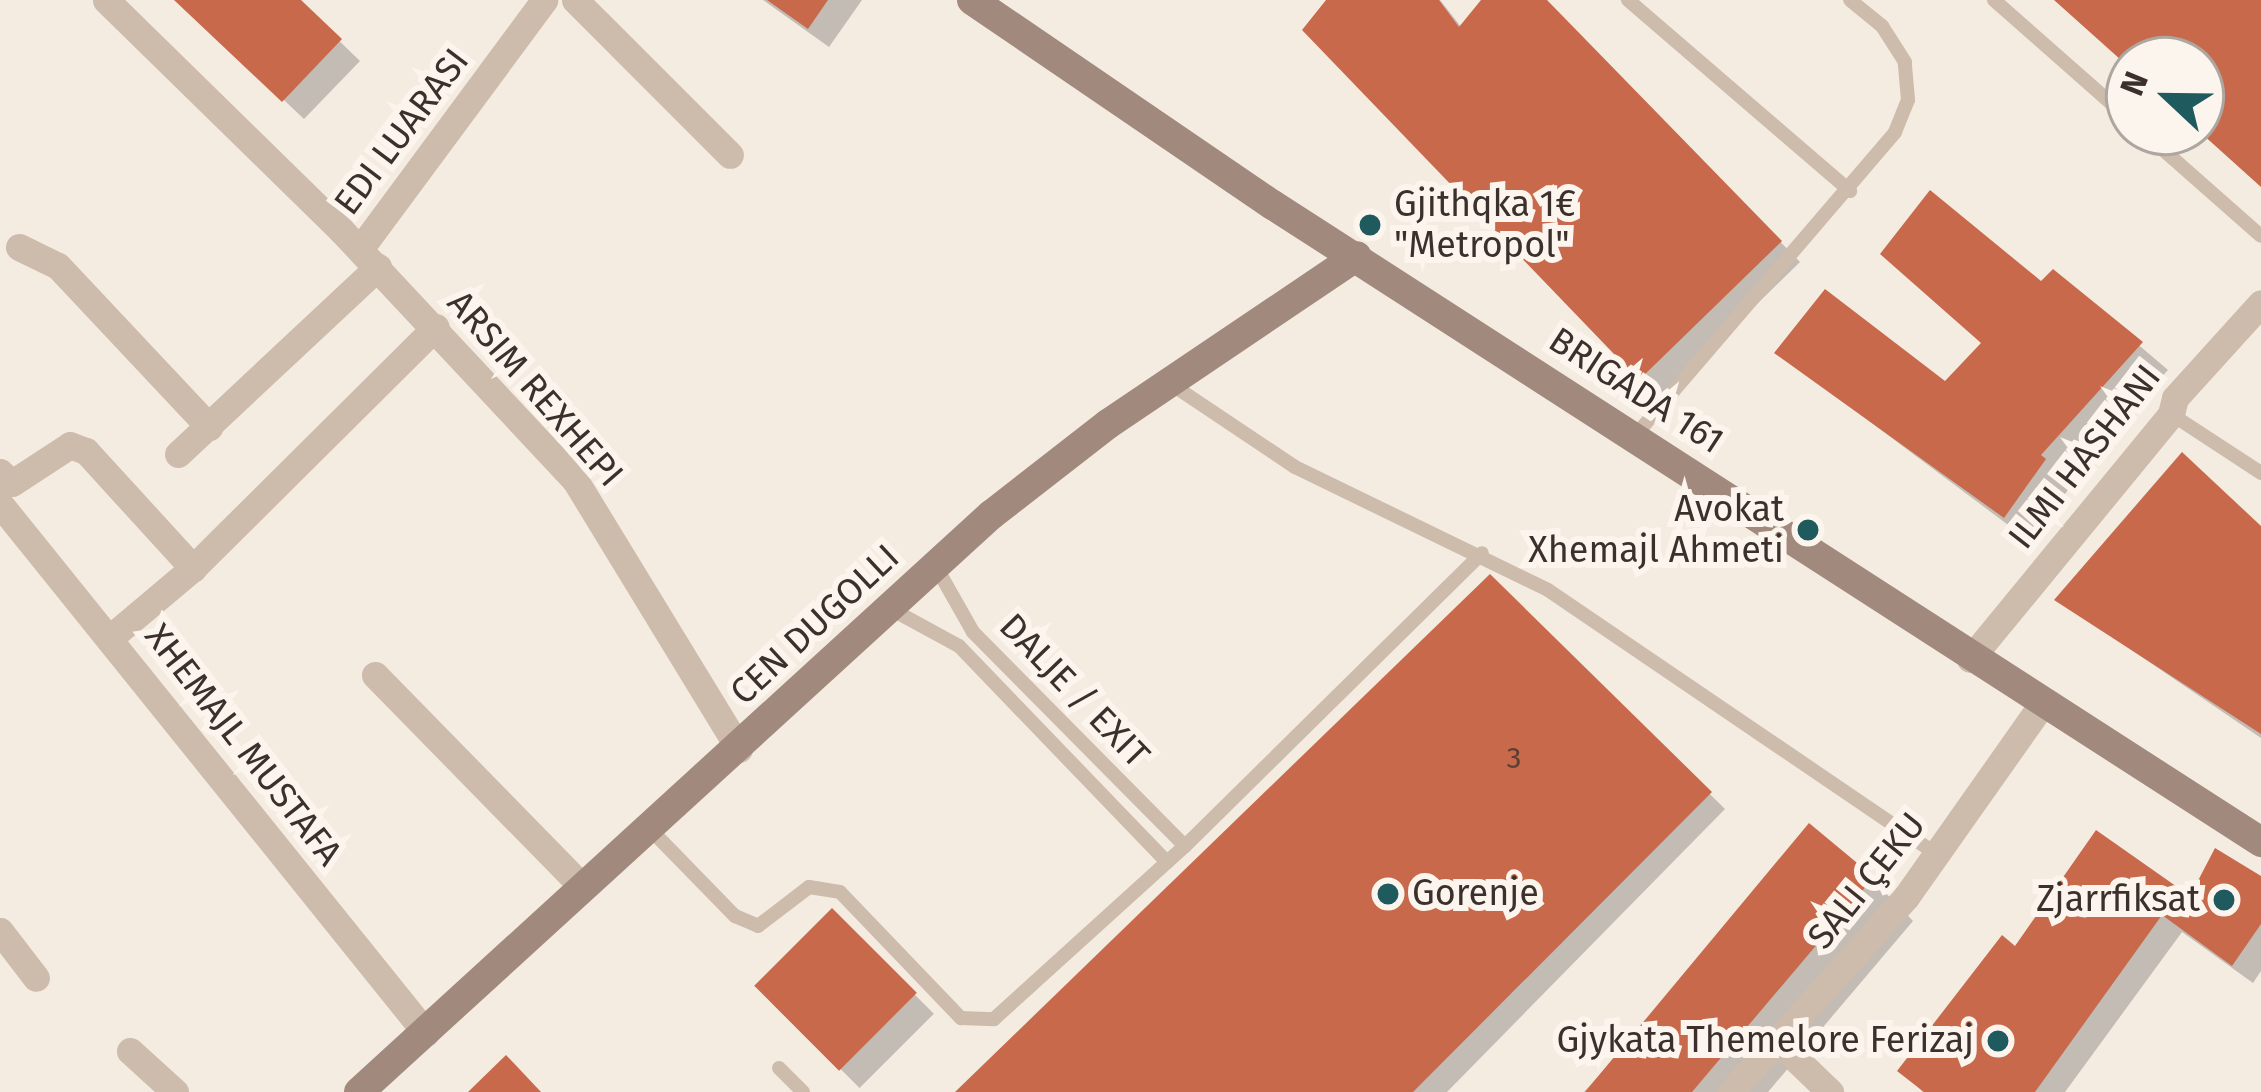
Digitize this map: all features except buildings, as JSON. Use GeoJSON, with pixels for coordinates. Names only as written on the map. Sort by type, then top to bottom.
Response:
{"type":"FeatureCollection","features":[{"type":"Feature","properties":{"kind":"street","name":"ARSIM REXHEPI"},"geometry":{"type":"LineString","coordinates":[[106,0],[369,258],[575,480],[739,749]]}},
{"type":"Feature","properties":{"kind":"street","name":"EDI LUARASI"},"geometry":{"type":"LineString","coordinates":[[369,258],[544,0]]}},
{"type":"Feature","properties":{"kind":"street"},"geometry":{"type":"LineString","coordinates":[[575,0],[730,155]]}},
{"type":"Feature","properties":{"kind":"street","name":"BRIGADA 161"},"geometry":{"type":"LineString","coordinates":[[972,0],[1970,659],[2261,842]]}},
{"type":"Feature","properties":{"kind":"street"},"geometry":{"type":"LineString","coordinates":[[19,247],[58,266],[209,427]]}},
{"type":"Feature","properties":{"kind":"street","name":"CEN DUGOLLI"},"geometry":{"type":"LineString","coordinates":[[359,1092],[580,884],[739,749],[935,565],[1108,424],[1357,256]]}},
{"type":"Feature","properties":{"kind":"street"},"geometry":{"type":"LineString","coordinates":[[178,454],[369,258]]}},
{"type":"Feature","properties":{"kind":"street","name":"ILMI HASHANI"},"geometry":{"type":"LineString","coordinates":[[1970,659],[2170,414],[2174,398],[2261,303]]}},
{"type":"Feature","properties":{"kind":"street"},"geometry":{"type":"LineString","coordinates":[[111,637],[193,568],[436,327]]}},
{"type":"Feature","properties":{"kind":"street"},"geometry":{"type":"LineString","coordinates":[[0,472],[11,483],[70,445],[86,451],[193,568]]}},
{"type":"Feature","properties":{"kind":"street","name":"XHEMAJL MUSTAFA"},"geometry":{"type":"LineString","coordinates":[[0,505],[426,1033]]}},
{"type":"Feature","properties":{"kind":"street"},"geometry":{"type":"LineString","coordinates":[[375,675],[580,884]]}},
{"type":"Feature","properties":{"kind":"street","name":"SALI ÇEKU"},"geometry":{"type":"LineString","coordinates":[[1732,1092],[1938,855],[2042,704]]}},
{"type":"Feature","properties":{"kind":"street"},"geometry":{"type":"LineString","coordinates":[[0,931],[36,978]]}},
{"type":"Feature","properties":{"kind":"street"},"geometry":{"type":"LineString","coordinates":[[1778,1041],[1830,1092]]}},
{"type":"Feature","properties":{"kind":"street"},"geometry":{"type":"LineString","coordinates":[[130,1051],[175,1092]]}},
{"type":"Feature","properties":{"kind":"lane"},"geometry":{"type":"LineString","coordinates":[[1628,0],[1850,191]]}},
{"type":"Feature","properties":{"kind":"lane"},"geometry":{"type":"LineString","coordinates":[[1634,437],[1850,191],[1895,133],[1907,100],[1905,62],[1882,26],[1850,0]]}},
{"type":"Feature","properties":{"kind":"lane"},"geometry":{"type":"LineString","coordinates":[[1994,0],[2105,98]]}},
{"type":"Feature","properties":{"kind":"lane"},"geometry":{"type":"LineString","coordinates":[[2170,156],[2261,236]]}},
{"type":"Feature","properties":{"kind":"lane"},"geometry":{"type":"LineString","coordinates":[[1172,384],[1295,467],[1482,553],[1938,855]]}},
{"type":"Feature","properties":{"kind":"lane"},"geometry":{"type":"LineString","coordinates":[[2170,414],[2261,473]]}},
{"type":"Feature","properties":{"kind":"lane"},"geometry":{"type":"LineString","coordinates":[[649,827],[735,916],[758,926],[808,887],[840,892],[962,1018],[978,1023],[994,1019],[1185,846],[1482,553]]}},
{"type":"Feature","properties":{"kind":"lane","name":"DALJE / EXIT"},"geometry":{"type":"LineString","coordinates":[[935,565],[973,632],[1185,846]]}},
{"type":"Feature","properties":{"kind":"lane"},"geometry":{"type":"LineString","coordinates":[[891,609],[959,646],[1167,862]]}},
{"type":"Feature","properties":{"kind":"lane"},"geometry":{"type":"LineString","coordinates":[[779,1069],[803,1092]]}},
{"type":"Feature","properties":{"kind":"place","name":"Gjithqka 1€ \"Metropol\""},"geometry":{"type":"Point","coordinates":[1370,225]}},
{"type":"Feature","properties":{"kind":"place","name":"Avokat Xhemajl Ahmeti"},"geometry":{"type":"Point","coordinates":[1808,530]}},
{"type":"Feature","properties":{"kind":"place","name":"Gorenje"},"geometry":{"type":"Point","coordinates":[1388,894]}},
{"type":"Feature","properties":{"kind":"place","name":"Zjarrfiksat"},"geometry":{"type":"Point","coordinates":[2224,900]}},
{"type":"Feature","properties":{"kind":"place","name":"Gjykata Themelore Ferizaj"},"geometry":{"type":"Point","coordinates":[1998,1041]}}]}
